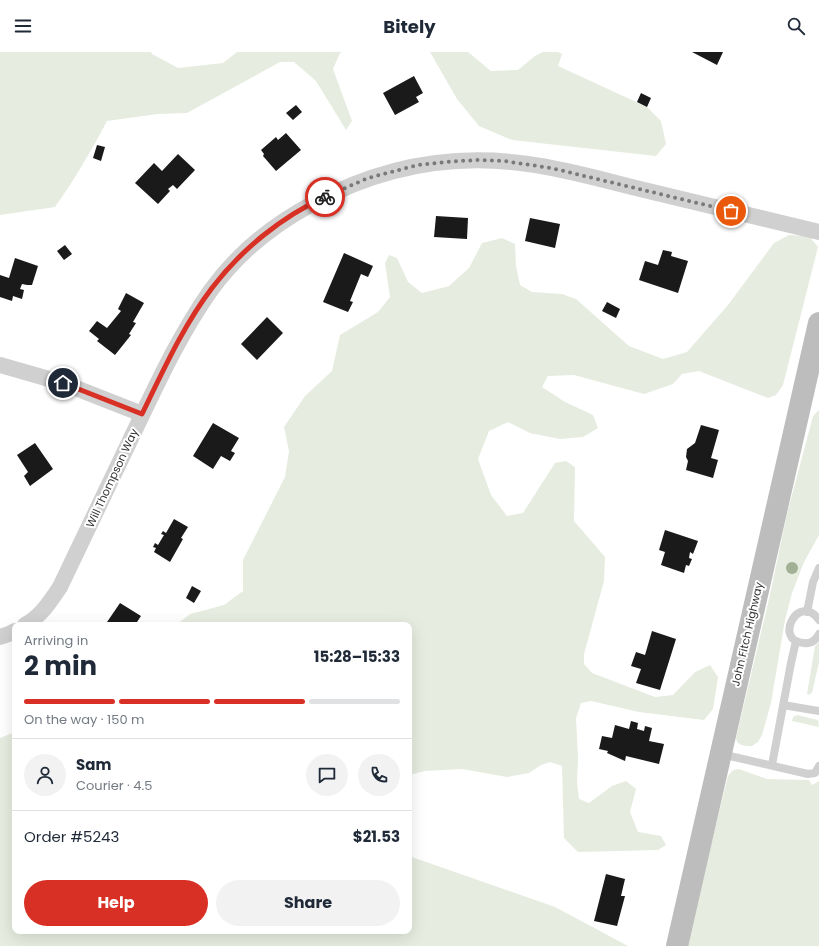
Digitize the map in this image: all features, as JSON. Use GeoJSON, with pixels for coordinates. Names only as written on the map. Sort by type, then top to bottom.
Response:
{"type":"FeatureCollection","features":[{"type":"Feature","properties":{"kind":"main road","name":"John Fitch Highway"},"geometry":{"type":"LineString","coordinates":[[677,946],[819,323]]}},
{"type":"Feature","properties":{"kind":"street","name":"Will Thompson Way"},"geometry":{"type":"LineString","coordinates":[[30,622],[47,608],[60,587],[164,369],[195,313],[213,288],[249,248],[283,220],[322,198],[368,178],[418,165],[454,161],[504,161],[551,168],[819,232]]}},
{"type":"Feature","properties":{"kind":"street"},"geometry":{"type":"LineString","coordinates":[[0,365],[63,383],[142,414]]}},
{"type":"Feature","properties":{"kind":"street"},"geometry":{"type":"LineString","coordinates":[[0,637],[12,632]]}},
{"type":"Feature","properties":{"kind":"lane"},"geometry":{"type":"LineString","coordinates":[[807,612],[811,589],[819,568]]}},
{"type":"Feature","properties":{"kind":"lane"},"geometry":{"type":"LineString","coordinates":[[819,620],[812,613],[807,612],[796,614],[790,623],[790,633],[796,641],[806,644],[815,640],[819,634]]}},
{"type":"Feature","properties":{"kind":"lane"},"geometry":{"type":"LineString","coordinates":[[772,765],[790,663],[796,641]]}},
{"type":"Feature","properties":{"kind":"lane"},"geometry":{"type":"LineString","coordinates":[[783,705],[819,711]]}},
{"type":"Feature","properties":{"kind":"lane"},"geometry":{"type":"LineString","coordinates":[[721,753],[811,774],[815,772],[819,766]]}},
{"type":"Feature","properties":{"kind":"shaded area"},"geometry":{"type":"Polygon","coordinates":[[[0,52],[151,52],[152,54],[178,68],[223,63],[237,52],[343,52],[340,53],[333,69],[352,121],[346,130],[316,81],[294,62],[280,62],[187,113],[157,114],[107,121],[82,165],[55,207],[0,215],[0,52]]]}},
{"type":"Feature","properties":{"kind":"shaded area"},"geometry":{"type":"Polygon","coordinates":[[[430,52],[468,52],[491,71],[518,70],[535,56],[543,52],[558,52],[562,54],[558,66],[647,107],[661,121],[666,144],[656,156],[512,140],[479,126],[457,99],[430,52]]]}},
{"type":"Feature","properties":{"kind":"shaded area"},"geometry":{"type":"Polygon","coordinates":[[[789,235],[809,236],[818,247],[783,385],[776,395],[768,398],[699,371],[682,374],[673,384],[644,394],[574,375],[548,376],[542,387],[565,402],[593,415],[598,428],[583,437],[560,439],[530,433],[508,422],[489,431],[478,459],[491,495],[507,516],[523,513],[555,463],[566,461],[575,467],[574,521],[605,557],[604,581],[584,654],[584,664],[592,673],[655,697],[673,695],[695,672],[710,665],[718,677],[713,709],[704,720],[639,712],[591,701],[581,703],[576,718],[578,758],[577,783],[579,799],[589,803],[612,786],[626,781],[636,789],[630,812],[638,832],[661,836],[666,845],[658,850],[578,852],[564,838],[562,766],[550,762],[541,765],[529,773],[507,777],[462,769],[425,771],[412,774],[412,622],[180,622],[190,614],[224,605],[243,591],[243,560],[285,477],[289,451],[284,427],[305,396],[332,371],[340,335],[378,312],[390,297],[385,263],[389,255],[397,258],[408,282],[422,293],[449,286],[469,268],[482,243],[502,238],[515,244],[516,266],[520,285],[532,292],[562,294],[576,299],[629,346],[663,359],[687,352],[728,305],[774,243],[789,235]]]}},
{"type":"Feature","properties":{"kind":"shaded area"},"geometry":{"type":"Polygon","coordinates":[[[819,410],[819,535],[804,562],[792,593],[785,620],[771,703],[762,735],[758,742],[752,746],[741,745],[737,742],[736,738],[769,599],[787,514],[813,416],[819,410]]]}},
{"type":"Feature","properties":{"kind":"shaded area"},"geometry":{"type":"Polygon","coordinates":[[[819,642],[819,662],[812,693],[808,695],[815,646],[819,642]]]}},
{"type":"Feature","properties":{"kind":"shaded area"},"geometry":{"type":"Polygon","coordinates":[[[797,715],[818,720],[819,727],[792,721],[793,717],[797,715]]]}},
{"type":"Feature","properties":{"kind":"shaded area"},"geometry":{"type":"Polygon","coordinates":[[[12,733],[12,934],[412,934],[412,857],[555,907],[628,946],[0,946],[0,738],[12,733]]]}},
{"type":"Feature","properties":{"kind":"shaded area"},"geometry":{"type":"Polygon","coordinates":[[[739,769],[767,779],[809,780],[812,785],[819,781],[819,946],[686,946],[728,776],[733,770],[739,769]]]}},
{"type":"Feature","properties":{"kind":"building"},"geometry":{"type":"Polygon","coordinates":[[[692,52],[723,52],[717,65],[692,52]]]}},
{"type":"Feature","properties":{"kind":"building"},"geometry":{"type":"Polygon","coordinates":[[[414,76],[423,93],[416,97],[419,102],[395,115],[383,93],[414,76]]]}},
{"type":"Feature","properties":{"kind":"building"},"geometry":{"type":"Polygon","coordinates":[[[641,93],[651,98],[647,107],[637,102],[641,93]]]}},
{"type":"Feature","properties":{"kind":"building"},"geometry":{"type":"Polygon","coordinates":[[[296,105],[302,112],[293,120],[286,113],[296,105]]]}},
{"type":"Feature","properties":{"kind":"building"},"geometry":{"type":"Polygon","coordinates":[[[286,133],[301,150],[276,171],[263,156],[264,154],[261,150],[276,137],[278,140],[286,133]]]}},
{"type":"Feature","properties":{"kind":"building"},"geometry":{"type":"Polygon","coordinates":[[[97,145],[105,147],[101,161],[93,158],[97,145]]]}},
{"type":"Feature","properties":{"kind":"building"},"geometry":{"type":"Polygon","coordinates":[[[178,154],[195,170],[177,189],[173,185],[168,189],[170,191],[158,204],[135,183],[154,163],[162,171],[178,154]]]}},
{"type":"Feature","properties":{"kind":"building"},"geometry":{"type":"Polygon","coordinates":[[[436,216],[468,218],[467,239],[434,237],[436,216]]]}},
{"type":"Feature","properties":{"kind":"building"},"geometry":{"type":"Polygon","coordinates":[[[530,218],[560,224],[555,248],[525,241],[530,218]]]}},
{"type":"Feature","properties":{"kind":"building"},"geometry":{"type":"Polygon","coordinates":[[[65,245],[72,254],[64,260],[57,251],[65,245]]]}},
{"type":"Feature","properties":{"kind":"building"},"geometry":{"type":"Polygon","coordinates":[[[663,250],[672,252],[671,256],[688,261],[678,293],[639,280],[645,261],[658,265],[663,250]]]}},
{"type":"Feature","properties":{"kind":"building"},"geometry":{"type":"Polygon","coordinates":[[[344,253],[373,266],[368,277],[361,274],[350,301],[353,302],[348,312],[323,302],[344,253]]]}},
{"type":"Feature","properties":{"kind":"building"},"geometry":{"type":"Polygon","coordinates":[[[15,258],[38,266],[32,285],[22,284],[20,289],[24,290],[22,299],[13,296],[12,301],[0,297],[0,275],[9,278],[15,258]]]}},
{"type":"Feature","properties":{"kind":"building"},"geometry":{"type":"Polygon","coordinates":[[[126,293],[144,303],[133,322],[136,323],[129,334],[131,335],[115,355],[97,341],[99,339],[89,331],[97,321],[107,328],[121,311],[118,309],[126,293]]]}},
{"type":"Feature","properties":{"kind":"building"},"geometry":{"type":"Polygon","coordinates":[[[607,302],[620,309],[616,318],[602,311],[607,302]]]}},
{"type":"Feature","properties":{"kind":"building"},"geometry":{"type":"Polygon","coordinates":[[[267,317],[283,333],[257,360],[241,344],[267,317]]]}},
{"type":"Feature","properties":{"kind":"building"},"geometry":{"type":"Polygon","coordinates":[[[213,423],[239,438],[231,451],[235,453],[230,461],[221,456],[213,469],[193,456],[213,423]]]}},
{"type":"Feature","properties":{"kind":"building"},"geometry":{"type":"Polygon","coordinates":[[[701,425],[719,430],[711,458],[718,460],[713,478],[686,470],[688,461],[686,457],[687,449],[695,443],[701,425]]]}},
{"type":"Feature","properties":{"kind":"building"},"geometry":{"type":"Polygon","coordinates":[[[35,443],[53,469],[30,486],[24,476],[28,472],[17,455],[35,443]]]}},
{"type":"Feature","properties":{"kind":"building"},"geometry":{"type":"Polygon","coordinates":[[[174,519],[188,527],[170,562],[154,552],[156,548],[153,547],[155,543],[158,545],[164,535],[161,534],[163,531],[166,533],[174,519]]]}},
{"type":"Feature","properties":{"kind":"building"},"geometry":{"type":"Polygon","coordinates":[[[665,530],[698,541],[693,554],[690,552],[689,558],[692,559],[689,566],[686,565],[684,573],[661,565],[665,552],[659,550],[665,530]]]}},
{"type":"Feature","properties":{"kind":"building"},"geometry":{"type":"Polygon","coordinates":[[[192,586],[201,591],[194,603],[186,598],[192,586]]]}},
{"type":"Feature","properties":{"kind":"building"},"geometry":{"type":"Polygon","coordinates":[[[120,603],[141,616],[137,622],[107,622],[120,603]]]}},
{"type":"Feature","properties":{"kind":"building"},"geometry":{"type":"Polygon","coordinates":[[[652,631],[676,639],[660,690],[636,683],[641,669],[631,666],[636,652],[645,655],[652,631]]]}},
{"type":"Feature","properties":{"kind":"building"},"geometry":{"type":"Polygon","coordinates":[[[631,721],[638,723],[637,729],[644,731],[645,726],[652,728],[649,741],[664,744],[659,764],[626,756],[625,761],[607,753],[608,751],[599,749],[602,736],[612,738],[615,725],[629,729],[631,721]]]}},
{"type":"Feature","properties":{"kind":"building"},"geometry":{"type":"Polygon","coordinates":[[[606,874],[625,879],[621,896],[625,896],[617,926],[594,921],[606,874]]]}},
{"type":"Feature","properties":{"kind":"way so far"},"geometry":{"type":"LineString","coordinates":[[325,197],[368,178],[391,171],[418,165],[476,160],[504,161],[551,168],[731,211]]}},
{"type":"Feature","properties":{"kind":"route"},"geometry":{"type":"LineString","coordinates":[[63,383],[142,414],[180,339],[195,313],[213,288],[249,248],[265,234],[283,220],[325,197]]}}]}
